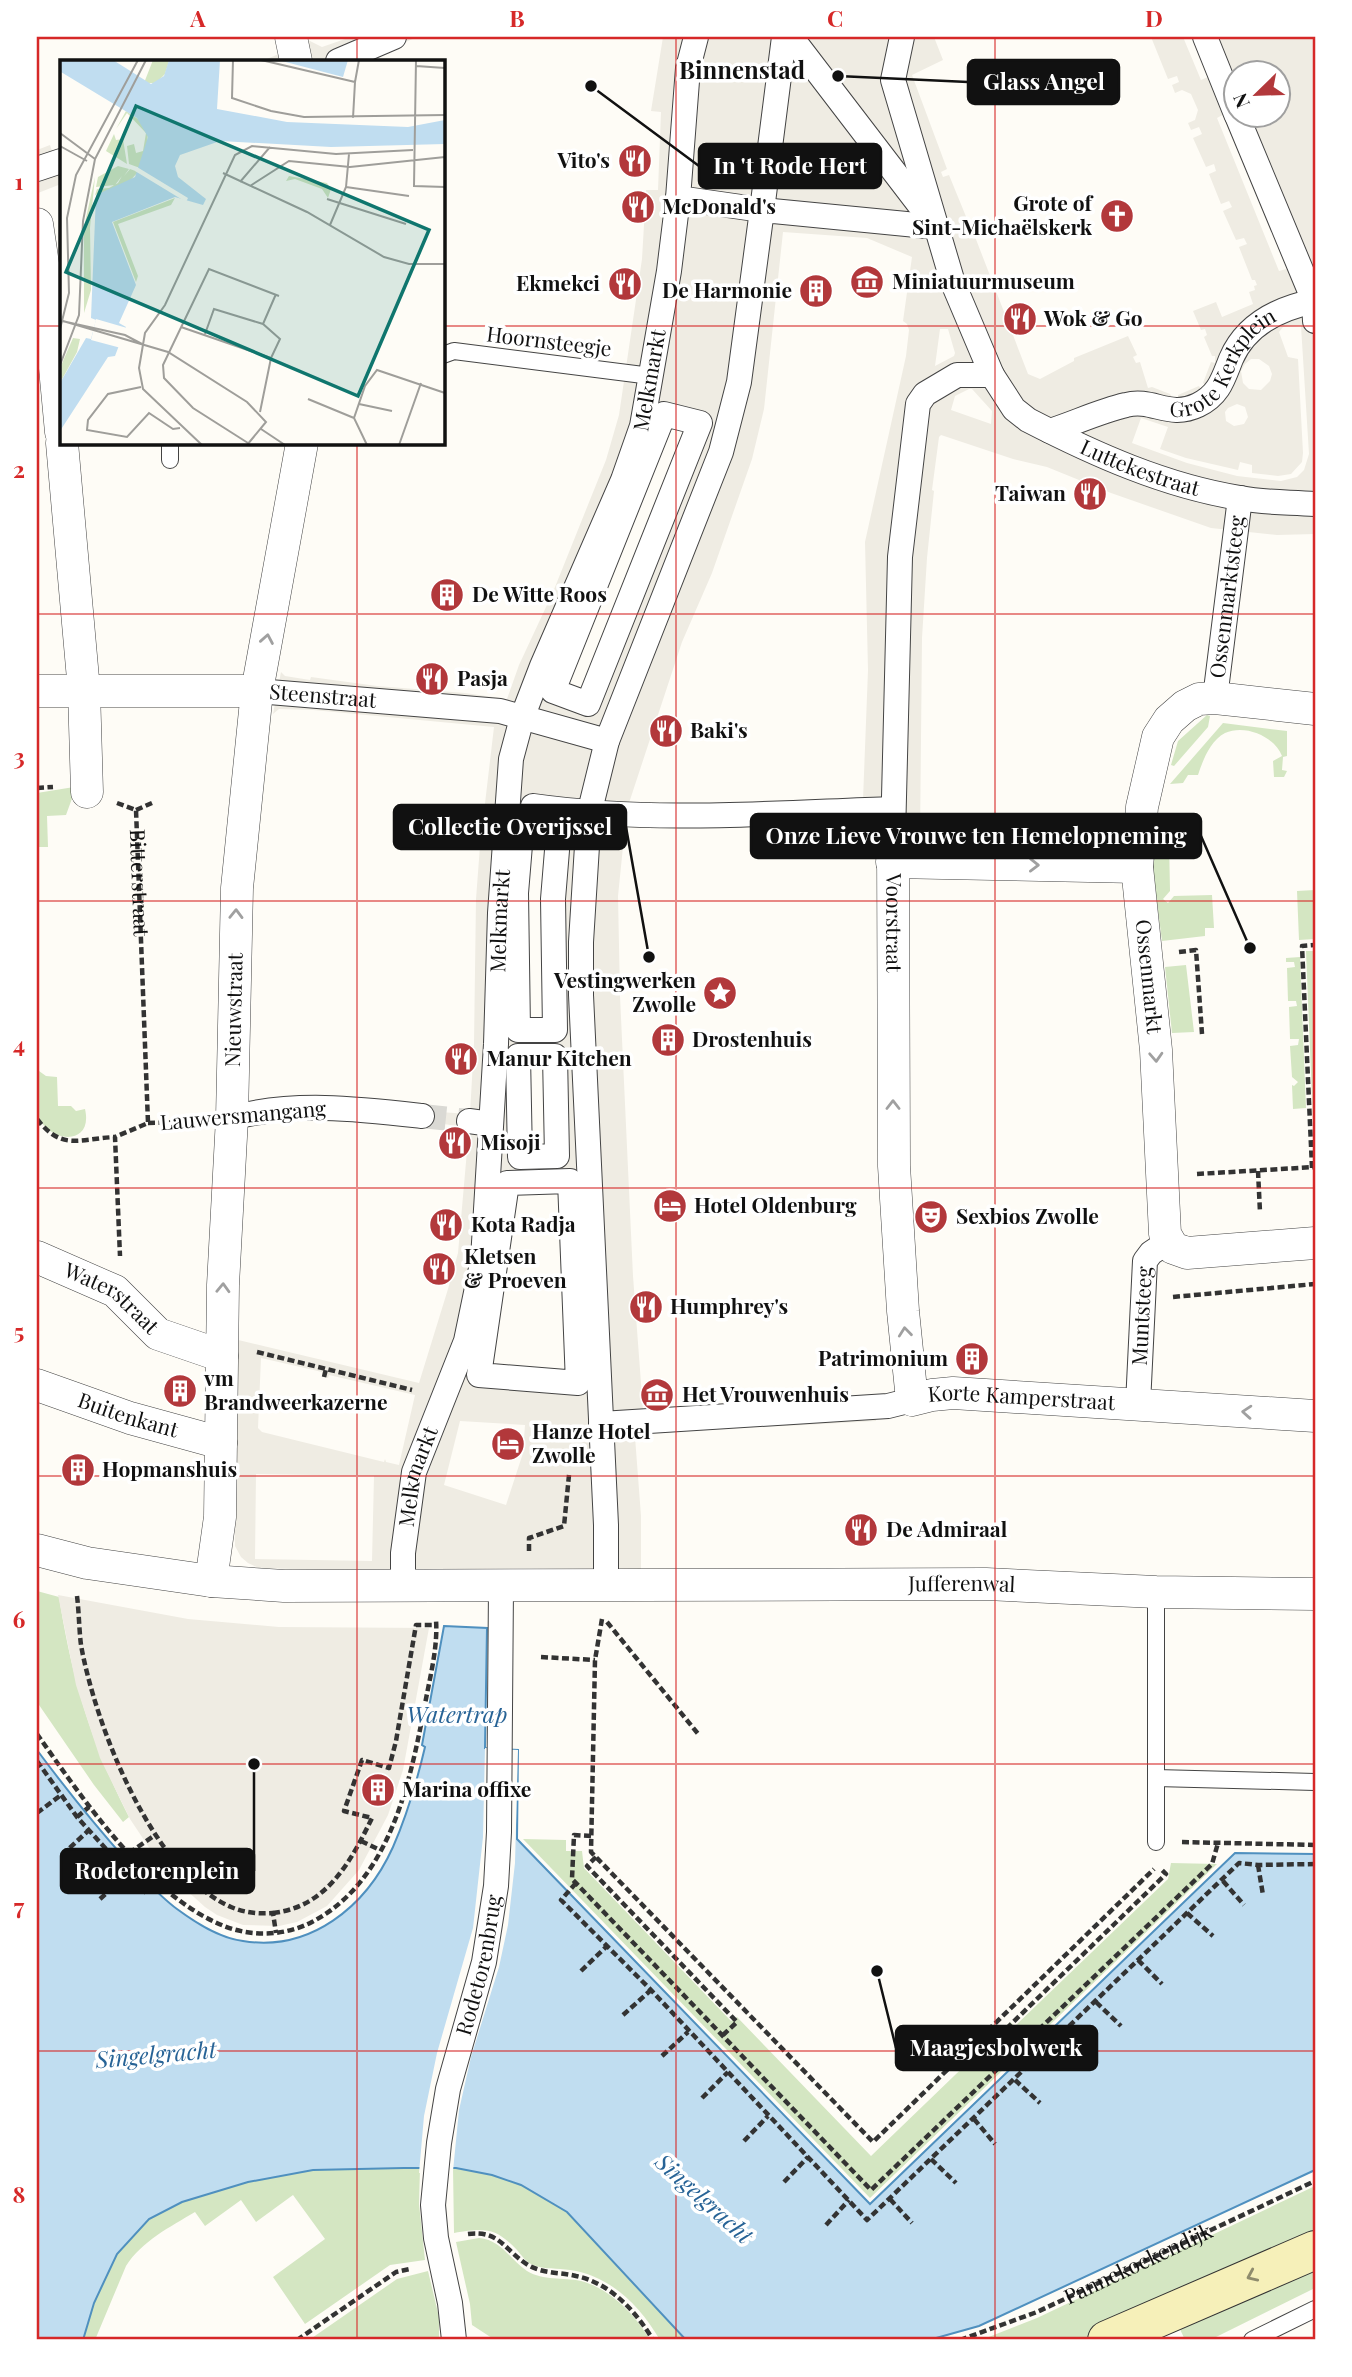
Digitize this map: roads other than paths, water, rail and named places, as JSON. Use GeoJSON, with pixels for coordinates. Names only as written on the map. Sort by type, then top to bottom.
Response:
{"type":"FeatureCollection","features":[{"type":"Feature","properties":{"kind":"main road"},"geometry":{"type":"LineString","coordinates":[[1107,2340],[1315,2250]]}},
{"type":"Feature","properties":{"kind":"street"},"geometry":{"type":"LineString","coordinates":[[291,37],[296,60]]}},
{"type":"Feature","properties":{"kind":"street"},"geometry":{"type":"LineString","coordinates":[[340,60],[394,37]]}},
{"type":"Feature","properties":{"kind":"street","name":"Melkmarkt"},"geometry":{"type":"LineString","coordinates":[[402,1587],[403,1553],[414,1472],[466,1341],[483,1259],[480,1123],[496,1044],[499,913],[511,758],[522,718],[622,480],[642,425],[669,271],[678,198],[688,68],[696,37]]}},
{"type":"Feature","properties":{"kind":"street"},"geometry":{"type":"LineString","coordinates":[[606,1587],[581,995],[580,942],[589,814],[607,741],[721,452],[739,382],[783,37]]}},
{"type":"Feature","properties":{"kind":"street"},"geometry":{"type":"LineString","coordinates":[[791,37],[937,227]]}},
{"type":"Feature","properties":{"kind":"street","name":"Luttekestraat"},"geometry":{"type":"LineString","coordinates":[[902,37],[893,80],[953,283],[992,375],[1014,409],[1028,420],[1124,465],[1197,489],[1240,498],[1315,504]]}},
{"type":"Feature","properties":{"kind":"street","name":"Grote Kerkplein"},"geometry":{"type":"LineString","coordinates":[[1205,37],[1222,78]]}},
{"type":"Feature","properties":{"kind":"street","name":"Grote Kerkplein"},"geometry":{"type":"LineString","coordinates":[[1050,431],[1126,404],[1146,402],[1162,410],[1182,411],[1198,405],[1216,394],[1238,347],[1256,325],[1281,310],[1315,308],[1243,130]]}},
{"type":"Feature","properties":{"kind":"street"},"geometry":{"type":"LineString","coordinates":[[37,169],[60,161]]}},
{"type":"Feature","properties":{"kind":"street"},"geometry":{"type":"LineString","coordinates":[[678,198],[762,210],[937,227]]}},
{"type":"Feature","properties":{"kind":"street"},"geometry":{"type":"LineString","coordinates":[[37,224],[55,307],[60,411]]}},
{"type":"Feature","properties":{"kind":"street","name":"Voorstraat"},"geometry":{"type":"LineString","coordinates":[[912,1400],[903,1311],[894,1166],[893,836],[900,557],[918,404],[925,394],[957,375],[992,375]]}},
{"type":"Feature","properties":{"kind":"street"},"geometry":{"type":"LineString","coordinates":[[664,414],[700,423],[588,704],[553,691],[664,414]]}},
{"type":"Feature","properties":{"kind":"street"},"geometry":{"type":"LineString","coordinates":[[62,444],[84,691],[87,792]]}},
{"type":"Feature","properties":{"kind":"street","name":"Nieuwstraat"},"geometry":{"type":"LineString","coordinates":[[211,1581],[220,1517],[222,1350],[232,1118],[237,888],[257,691],[302,444]]}},
{"type":"Feature","properties":{"kind":"street","name":"Ossenmarktsteeg"},"geometry":{"type":"LineString","coordinates":[[1215,698],[1240,498]]}},
{"type":"Feature","properties":{"kind":"street","name":"Steenstraat"},"geometry":{"type":"LineString","coordinates":[[37,691],[257,691],[500,711],[607,741]]}},
{"type":"Feature","properties":{"kind":"street","name":"Ossenmarkt"},"geometry":{"type":"LineString","coordinates":[[1169,1241],[1165,1234],[1156,1050],[1137,867],[1142,807],[1158,737],[1169,720],[1185,706],[1199,699],[1215,698],[1315,709]]}},
{"type":"Feature","properties":{"kind":"street"},"geometry":{"type":"LineString","coordinates":[[508,802],[589,814],[656,816],[893,836],[1137,867]]}},
{"type":"Feature","properties":{"kind":"street"},"geometry":{"type":"LineString","coordinates":[[522,821],[559,826],[553,899],[555,1030],[518,1030],[516,893],[522,821]]}},
{"type":"Feature","properties":{"kind":"street","name":"Lauwersmangang"},"geometry":{"type":"LineString","coordinates":[[232,1118],[259,1110],[353,1108],[422,1116]]}},
{"type":"Feature","properties":{"kind":"street"},"geometry":{"type":"LineString","coordinates":[[570,1181],[578,1383],[479,1375],[507,1183],[570,1181]]}},
{"type":"Feature","properties":{"kind":"street"},"geometry":{"type":"LineString","coordinates":[[1169,1241],[1173,1248],[1187,1253],[1315,1243]]}},
{"type":"Feature","properties":{"kind":"street","name":"Muntsteeg"},"geometry":{"type":"LineString","coordinates":[[1138,1404],[1145,1261],[1151,1253],[1169,1241]]}},
{"type":"Feature","properties":{"kind":"street","name":"Waterstraat"},"geometry":{"type":"LineString","coordinates":[[37,1257],[115,1291],[158,1334],[222,1350]]}},
{"type":"Feature","properties":{"kind":"street","name":"Buitenkant"},"geometry":{"type":"LineString","coordinates":[[37,1385],[130,1418],[221,1443]]}},
{"type":"Feature","properties":{"kind":"street","name":"Korte Kamperstraat"},"geometry":{"type":"LineString","coordinates":[[601,1424],[888,1406],[932,1395],[953,1393],[1315,1416]]}},
{"type":"Feature","properties":{"kind":"street","name":"Jufferenwal"},"geometry":{"type":"LineString","coordinates":[[37,1550],[74,1561],[211,1581],[284,1586],[986,1584],[1156,1592],[1315,1594]]}},
{"type":"Feature","properties":{"kind":"street","name":"Rodetorenbrug"},"geometry":{"type":"LineString","coordinates":[[454,2340],[450,2302],[436,2238],[433,2205],[448,2089],[477,1990],[491,1926],[499,1832],[500,1587]]}},
{"type":"Feature","properties":{"kind":"lane","name":"Hoornsteegje"},"geometry":{"type":"LineString","coordinates":[[444,355],[454,351],[652,376]]}},
{"type":"Feature","properties":{"kind":"lane"},"geometry":{"type":"LineString","coordinates":[[170,444],[170,460]]}},
{"type":"Feature","properties":{"kind":"lane"},"geometry":{"type":"LineString","coordinates":[[1156,1592],[1156,1842]]}},
{"type":"Feature","properties":{"kind":"lane"},"geometry":{"type":"LineString","coordinates":[[1156,1778],[1315,1782]]}},
{"type":"Feature","properties":{"kind":"lane"},"geometry":{"type":"LineString","coordinates":[[1252,2340],[1315,2309]]}},
{"type":"Feature","properties":{"kind":"water"},"geometry":{"type":"Polygon","coordinates":[[[444,1626],[487,1628],[485,1748],[518,1750],[517,1839],[870,2204],[1235,1853],[1315,1854],[1315,2170],[979,2326],[929,2340],[686,2340],[567,2212],[521,2185],[492,2175],[456,2168],[313,2170],[248,2182],[182,2202],[149,2219],[117,2254],[94,2303],[83,2340],[37,2340],[37,1750],[127,1861],[177,1909],[225,1937],[268,1943],[291,1939],[313,1932],[333,1921],[351,1906],[368,1889],[393,1847],[411,1798],[425,1747],[422,1745],[444,1626]]]}},
{"type":"Feature","properties":{"kind":"tunnel"},"geometry":{"type":"LineString","coordinates":[[422,1116],[469,1121]]}},
{"type":"Feature","properties":{"kind":"place","name":"Glass Angel"},"geometry":{"type":"Point","coordinates":[838,76]}},
{"type":"Feature","properties":{"kind":"place","name":"In 't Rode Hert"},"geometry":{"type":"Point","coordinates":[591,86]}},
{"type":"Feature","properties":{"kind":"place","name":"Vito's"},"geometry":{"type":"Point","coordinates":[635,161]}},
{"type":"Feature","properties":{"kind":"place","name":"McDonald's"},"geometry":{"type":"Point","coordinates":[638,207]}},
{"type":"Feature","properties":{"kind":"place","name":"Grote of Sint-Michaëlskerk"},"geometry":{"type":"Point","coordinates":[1117,216]}},
{"type":"Feature","properties":{"kind":"place","name":"Miniatuurmuseum"},"geometry":{"type":"Point","coordinates":[867,282]}},
{"type":"Feature","properties":{"kind":"place","name":"Ekmekci"},"geometry":{"type":"Point","coordinates":[625,284]}},
{"type":"Feature","properties":{"kind":"place","name":"De Harmonie"},"geometry":{"type":"Point","coordinates":[816,291]}},
{"type":"Feature","properties":{"kind":"place","name":"Wok & Go"},"geometry":{"type":"Point","coordinates":[1020,319]}},
{"type":"Feature","properties":{"kind":"place","name":"Taiwan"},"geometry":{"type":"Point","coordinates":[1090,494]}},
{"type":"Feature","properties":{"kind":"place","name":"De Witte Roos"},"geometry":{"type":"Point","coordinates":[447,595]}},
{"type":"Feature","properties":{"kind":"place","name":"Pasja"},"geometry":{"type":"Point","coordinates":[432,679]}},
{"type":"Feature","properties":{"kind":"place","name":"Baki's"},"geometry":{"type":"Point","coordinates":[666,731]}},
{"type":"Feature","properties":{"kind":"place","name":"Onze Lieve Vrouwe ten Hemelopneming"},"geometry":{"type":"Point","coordinates":[1250,948]}},
{"type":"Feature","properties":{"kind":"place","name":"Collectie Overijssel"},"geometry":{"type":"Point","coordinates":[649,957]}},
{"type":"Feature","properties":{"kind":"place","name":"Vestingwerken Zwolle"},"geometry":{"type":"Point","coordinates":[720,993]}},
{"type":"Feature","properties":{"kind":"place","name":"Drostenhuis"},"geometry":{"type":"Point","coordinates":[668,1040]}},
{"type":"Feature","properties":{"kind":"place","name":"Manur Kitchen"},"geometry":{"type":"Point","coordinates":[461,1059]}},
{"type":"Feature","properties":{"kind":"place","name":"Misoji"},"geometry":{"type":"Point","coordinates":[455,1143]}},
{"type":"Feature","properties":{"kind":"place","name":"Hotel Oldenburg"},"geometry":{"type":"Point","coordinates":[670,1206]}},
{"type":"Feature","properties":{"kind":"place","name":"Sexbios Zwolle"},"geometry":{"type":"Point","coordinates":[931,1217]}},
{"type":"Feature","properties":{"kind":"place","name":"Kota Radja"},"geometry":{"type":"Point","coordinates":[446,1225]}},
{"type":"Feature","properties":{"kind":"place","name":"Kletsen & Proeven"},"geometry":{"type":"Point","coordinates":[439,1269]}},
{"type":"Feature","properties":{"kind":"place","name":"Humphrey's"},"geometry":{"type":"Point","coordinates":[646,1307]}},
{"type":"Feature","properties":{"kind":"place","name":"Patrimonium"},"geometry":{"type":"Point","coordinates":[972,1359]}},
{"type":"Feature","properties":{"kind":"place","name":"vm Brandweerkazerne"},"geometry":{"type":"Point","coordinates":[180,1391]}},
{"type":"Feature","properties":{"kind":"place","name":"Het Vrouwenhuis"},"geometry":{"type":"Point","coordinates":[657,1395]}},
{"type":"Feature","properties":{"kind":"place","name":"Hanze Hotel Zwolle"},"geometry":{"type":"Point","coordinates":[508,1444]}},
{"type":"Feature","properties":{"kind":"place","name":"Hopmanshuis"},"geometry":{"type":"Point","coordinates":[78,1470]}},
{"type":"Feature","properties":{"kind":"place","name":"De Admiraal"},"geometry":{"type":"Point","coordinates":[861,1530]}},
{"type":"Feature","properties":{"kind":"place","name":"Rodetorenplein"},"geometry":{"type":"Point","coordinates":[254,1764]}},
{"type":"Feature","properties":{"kind":"place","name":"Marina offixe"},"geometry":{"type":"Point","coordinates":[378,1790]}},
{"type":"Feature","properties":{"kind":"place","name":"Maagjesbolwerk"},"geometry":{"type":"Point","coordinates":[877,1971]}},
{"type":"Feature","properties":{"kind":"district","name":"Binnenstad"},"geometry":{"type":"Point","coordinates":[742,71]}},
{"type":"Feature","properties":{"kind":"water label","name":"Watertrap"},"geometry":{"type":"Point","coordinates":[457,1715]}},
{"type":"Feature","properties":{"kind":"water label","name":"Singelgracht"},"geometry":{"type":"Point","coordinates":[156,2055]}},
{"type":"Feature","properties":{"kind":"water label","name":"Singelgracht"},"geometry":{"type":"Point","coordinates":[704,2199]}}]}
